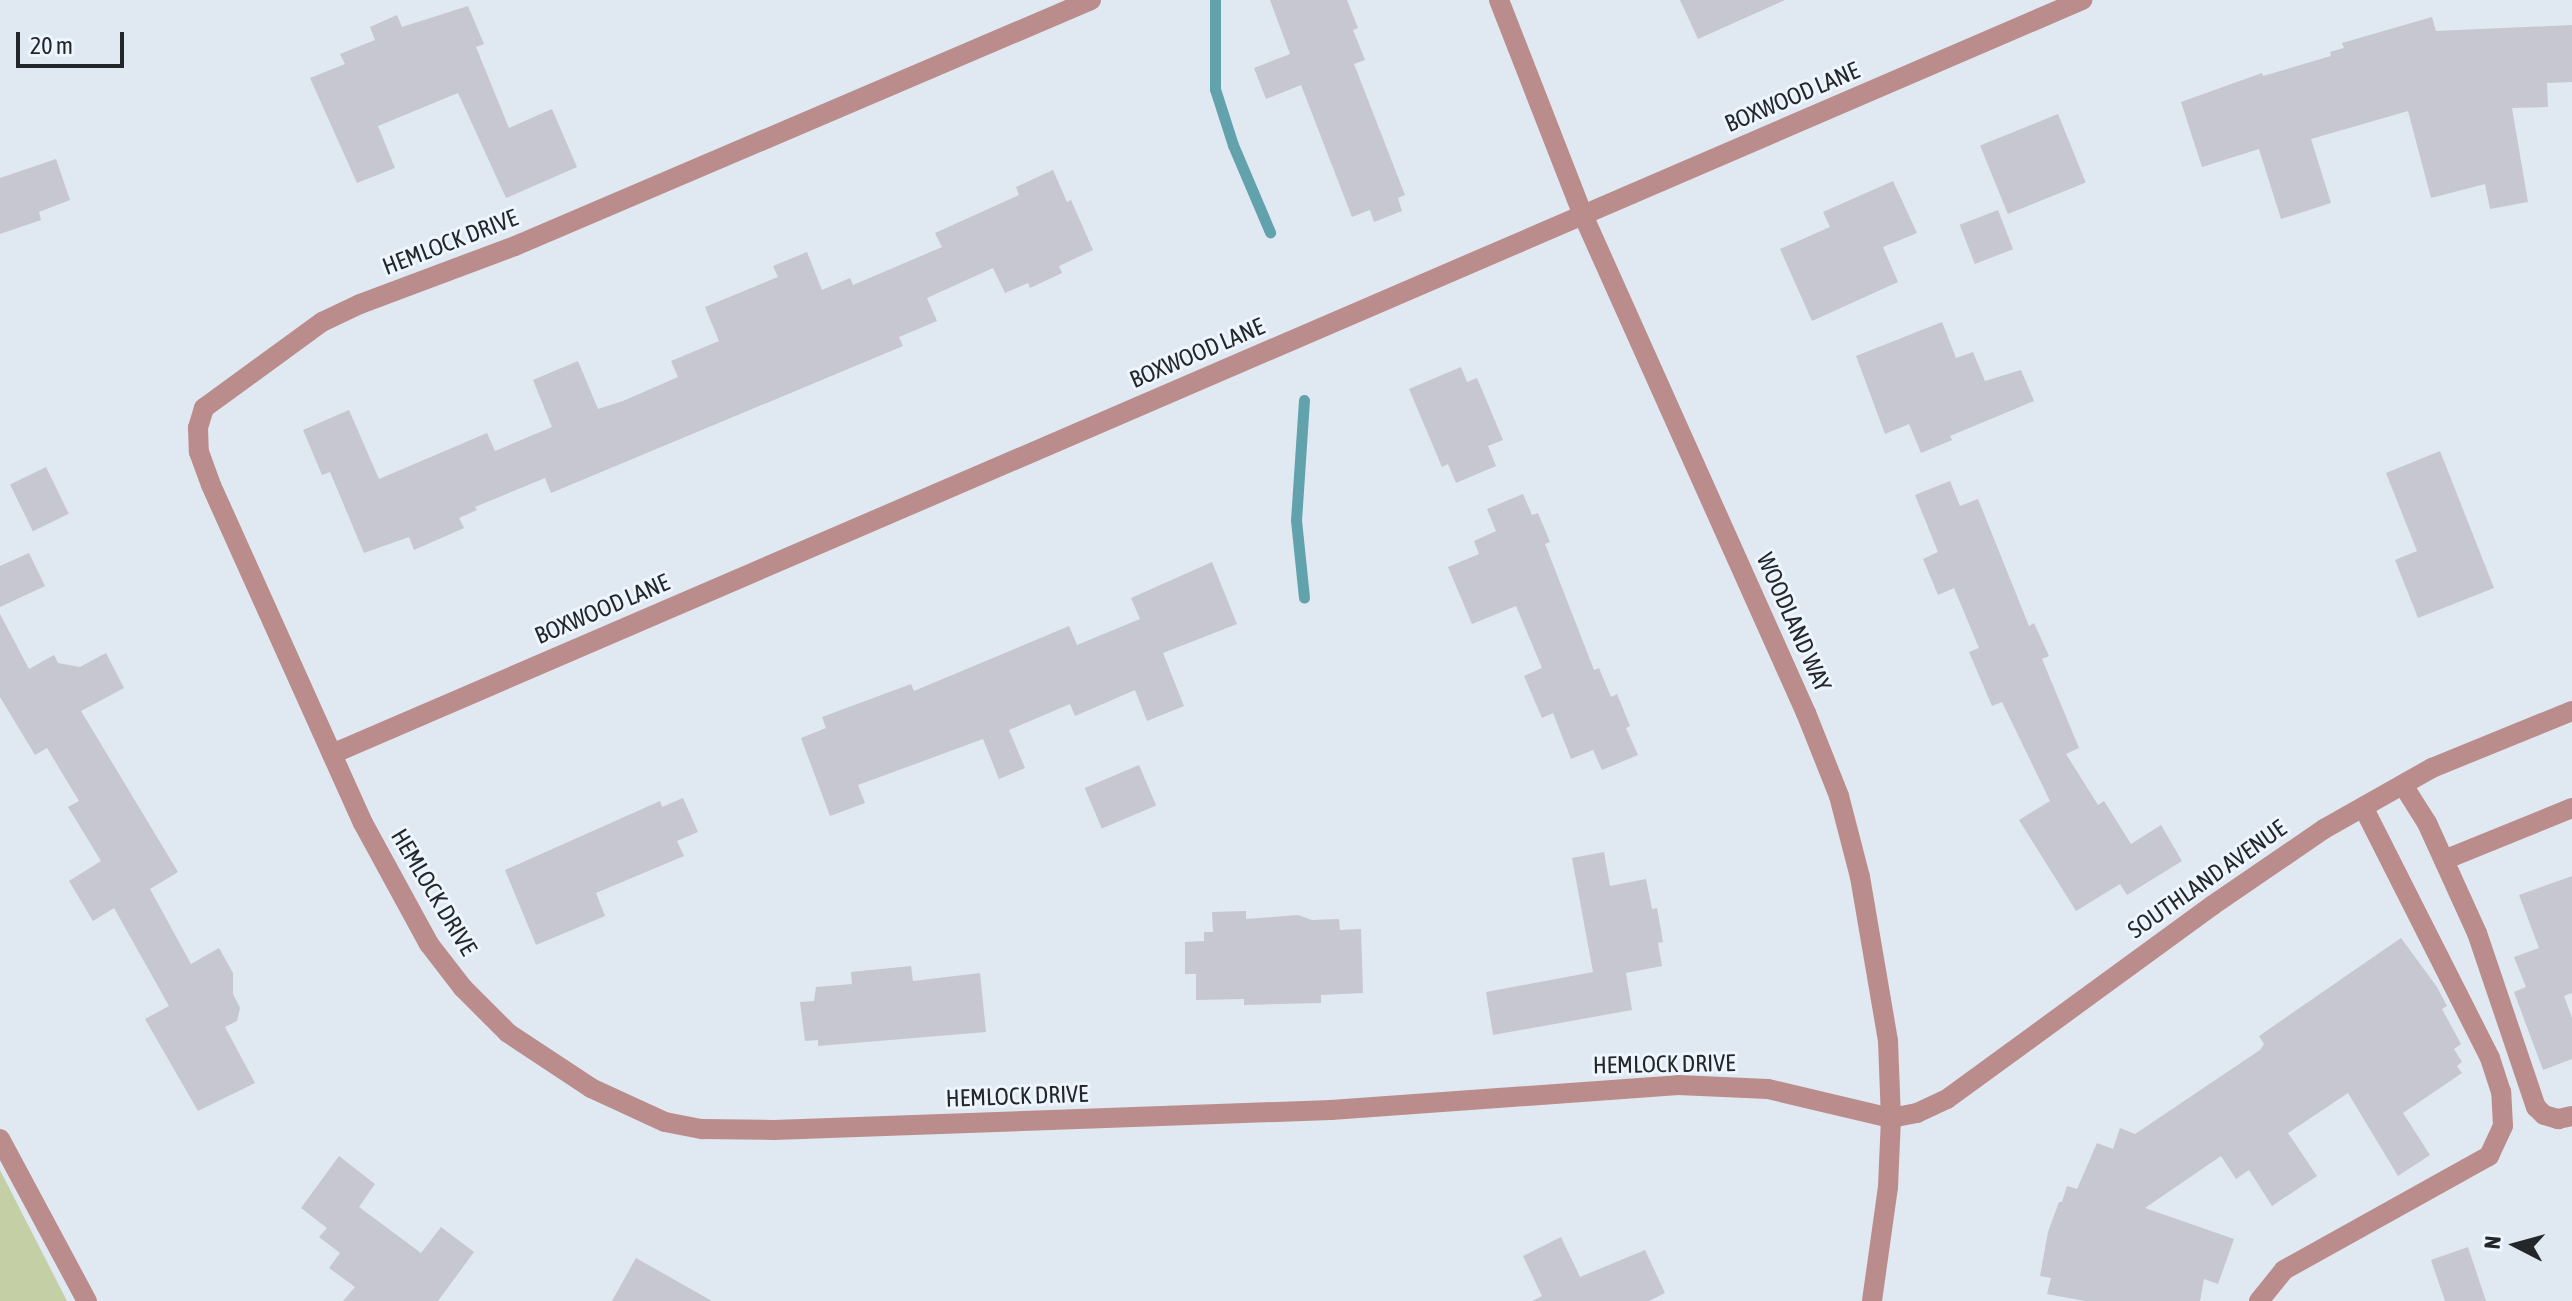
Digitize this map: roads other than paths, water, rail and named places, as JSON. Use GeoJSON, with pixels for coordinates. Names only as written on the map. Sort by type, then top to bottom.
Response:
{"type":"FeatureCollection","features":[{"type":"Feature","properties":{"kind":"street","name":"HEMLOCK DRIVE"},"geometry":{"type":"LineString","coordinates":[[1091,0],[515,246],[360,304],[322,322],[204,408],[198,428],[199,452],[211,485],[363,823],[429,944],[463,988],[508,1033],[591,1088],[665,1122],[702,1129],[774,1130],[1301,1111],[1678,1085],[1768,1089],[1891,1118]]}},
{"type":"Feature","properties":{"kind":"street","name":"WOODLAND WAY"},"geometry":{"type":"LineString","coordinates":[[1499,0],[1583,215],[1806,713],[1839,796],[1876,958],[1888,1041],[1891,1118],[1888,1187],[1872,1301]]}},
{"type":"Feature","properties":{"kind":"street","name":"BOXWOOD LANE"},"geometry":{"type":"LineString","coordinates":[[332,754],[2082,0]]}},
{"type":"Feature","properties":{"kind":"street","name":"SOUTHLAND AVENUE"},"geometry":{"type":"LineString","coordinates":[[1891,1118],[1917,1113],[1947,1099],[2213,905],[2363,807],[2432,768],[2572,711]]}},
{"type":"Feature","properties":{"kind":"street"},"geometry":{"type":"LineString","coordinates":[[2403,785],[2427,823],[2477,933],[2536,1107],[2544,1115],[2558,1119],[2572,1116]]}},
{"type":"Feature","properties":{"kind":"street"},"geometry":{"type":"LineString","coordinates":[[2259,1301],[2284,1270],[2489,1156],[2503,1126],[2501,1092],[2490,1058],[2363,807]]}},
{"type":"Feature","properties":{"kind":"street"},"geometry":{"type":"LineString","coordinates":[[2444,860],[2572,808]]}},
{"type":"Feature","properties":{"kind":"street"},"geometry":{"type":"LineString","coordinates":[[0,1139],[87,1301]]}},
{"type":"Feature","properties":{"kind":"waterway"},"geometry":{"type":"LineString","coordinates":[[1215,0],[1215,89],[1233,145],[1270,232]]}},
{"type":"Feature","properties":{"kind":"waterway"},"geometry":{"type":"LineString","coordinates":[[1304,400],[1296,520],[1304,598]]}}]}
